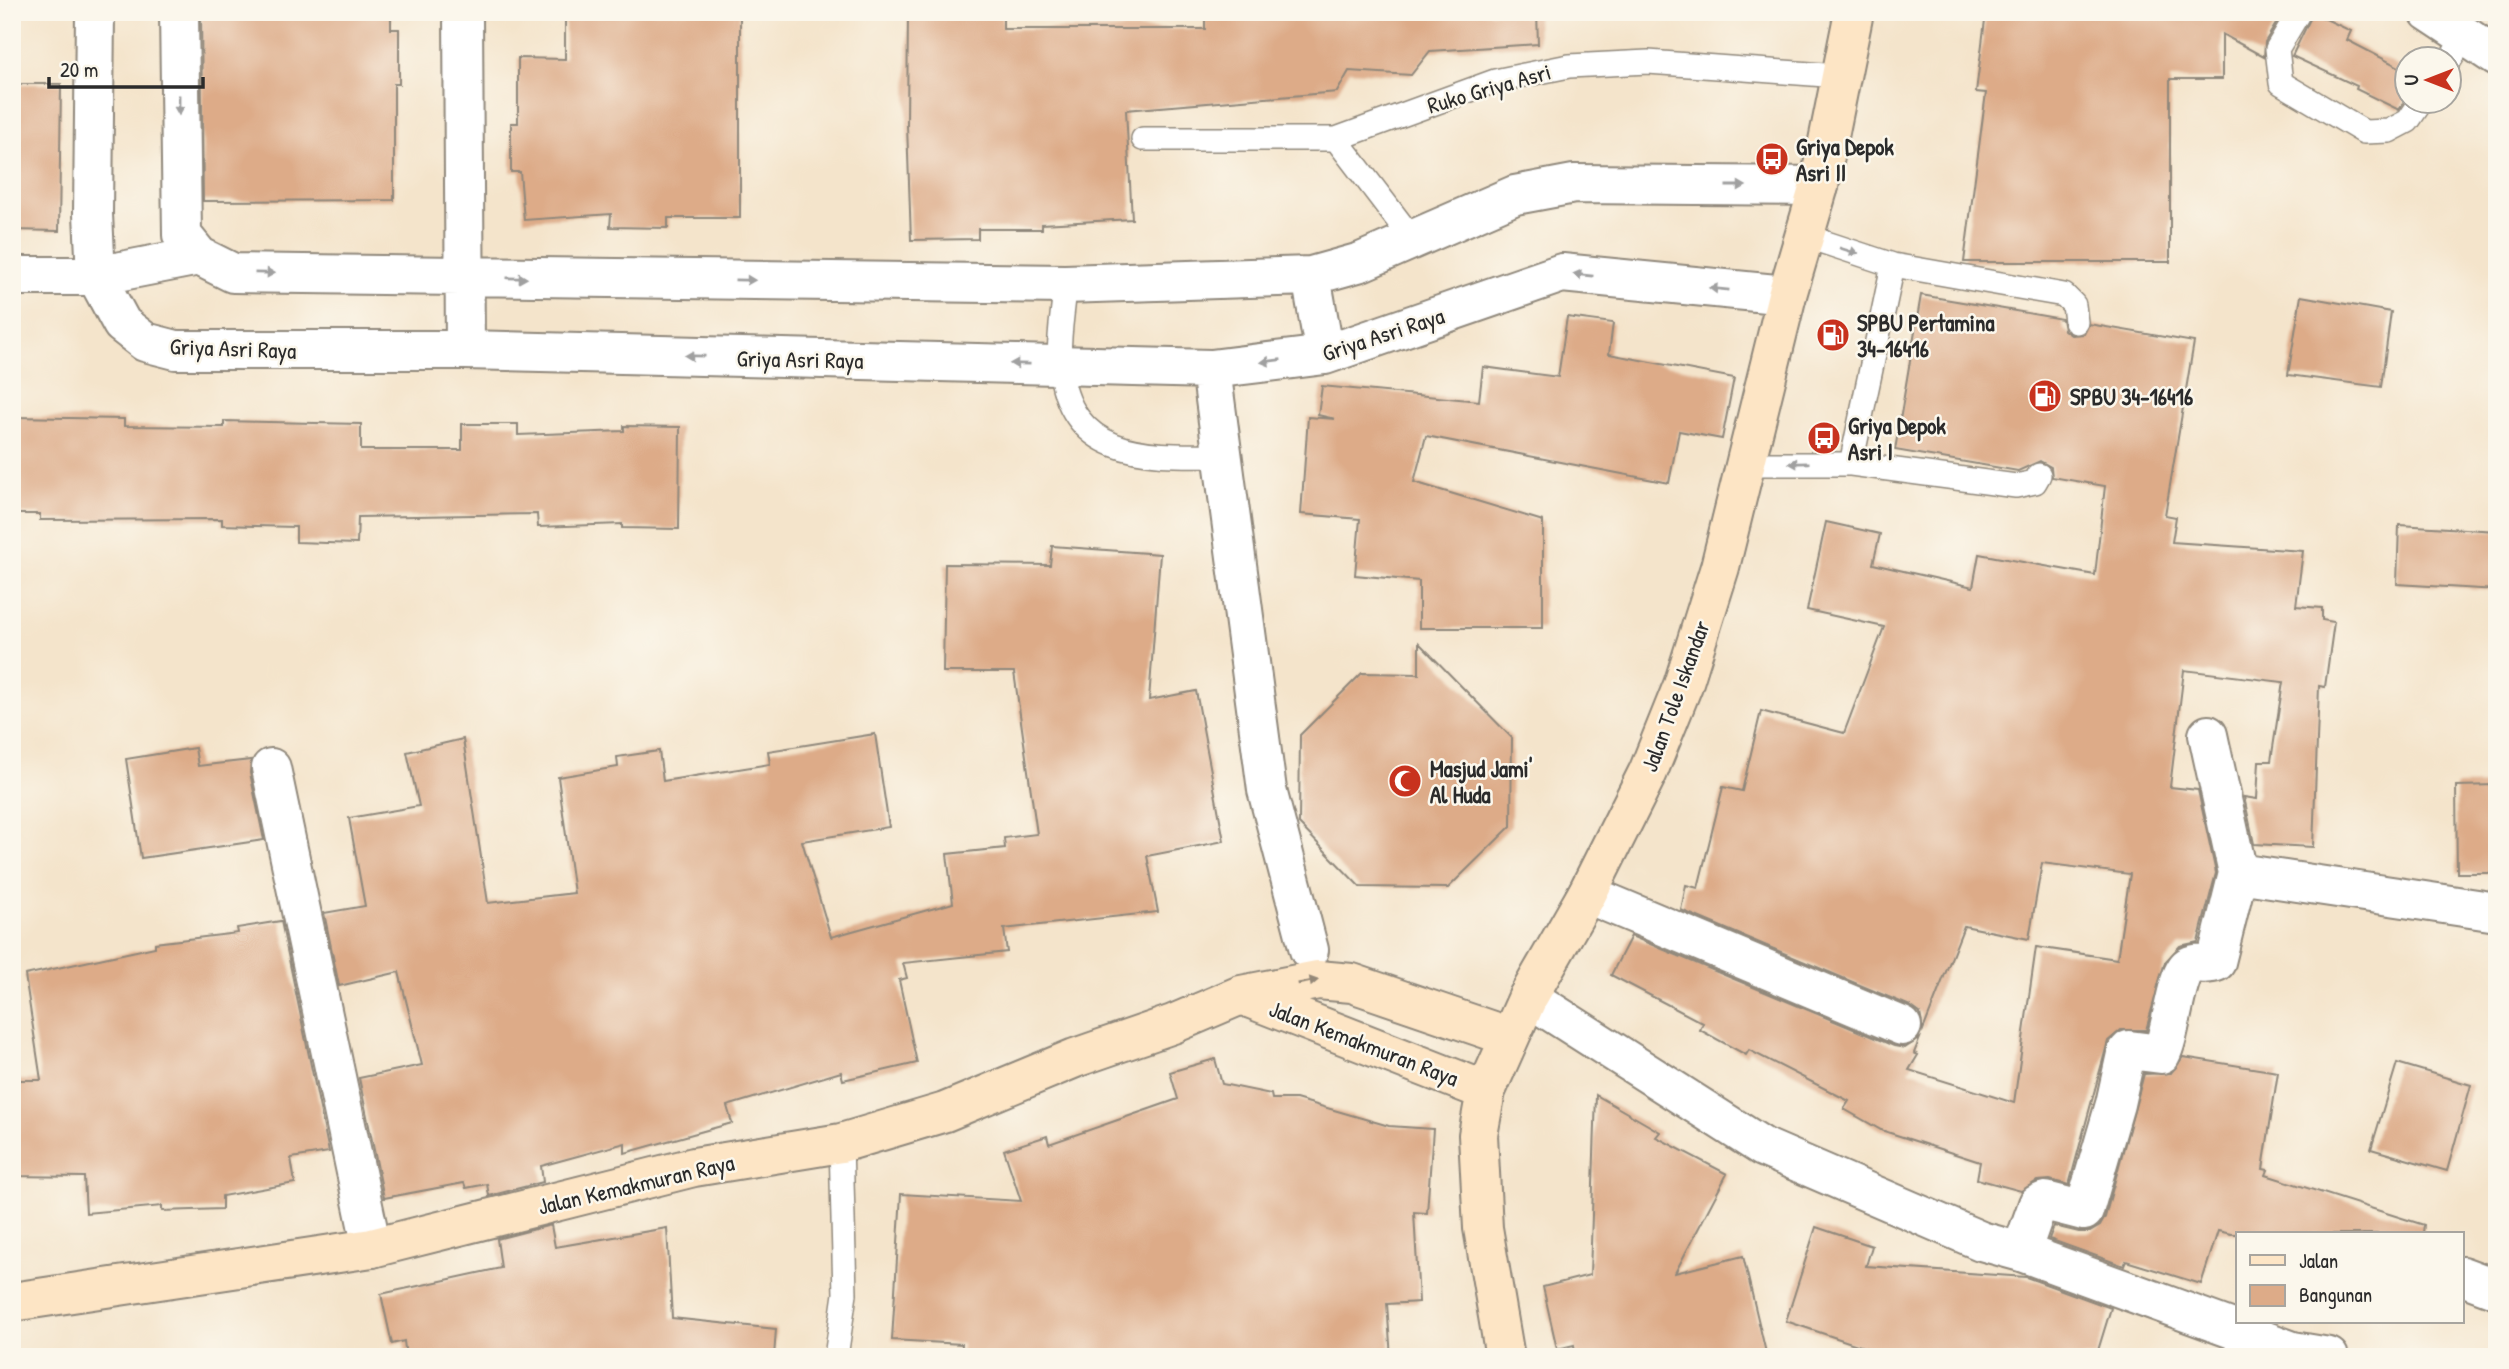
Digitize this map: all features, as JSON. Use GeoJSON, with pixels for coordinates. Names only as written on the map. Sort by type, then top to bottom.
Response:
{"type":"FeatureCollection","features":[{"type":"Feature","properties":{"kind":"main road","name":"Jalan Tole Iskandar"},"geometry":{"type":"LineString","coordinates":[[1505,1357],[1483,1228],[1479,1135],[1486,1091],[1528,997],[1587,894],[1648,772],[1683,685],[1720,567],[1787,295],[1819,186],[1854,12]]}},
{"type":"Feature","properties":{"kind":"main road","name":"Jalan Kemakmuran Raya"},"geometry":{"type":"LineString","coordinates":[[12,1302],[372,1248],[694,1167],[841,1143],[945,1112],[1241,995],[1318,980],[1344,981],[1510,1037]]}},
{"type":"Feature","properties":{"kind":"main road","name":"Jalan Kemakmuran Raya"},"geometry":{"type":"LineString","coordinates":[[1241,995],[1486,1091]]}},
{"type":"Feature","properties":{"kind":"street","name":"Griya Asri Raya"},"geometry":{"type":"LineString","coordinates":[[95,12],[93,214],[96,276],[122,324],[145,342],[176,351],[465,351],[1211,369],[1325,355],[1562,272],[1787,295]]}},
{"type":"Feature","properties":{"kind":"street"},"geometry":{"type":"LineString","coordinates":[[179,12],[179,218],[182,235],[199,256],[233,272],[466,278],[1065,284],[1311,276],[1361,261],[1515,195],[1574,184],[1819,186]]}},
{"type":"Feature","properties":{"kind":"street"},"geometry":{"type":"LineString","coordinates":[[463,12],[465,351]]}},
{"type":"Feature","properties":{"kind":"street"},"geometry":{"type":"LineString","coordinates":[[2429,12],[2455,46]]}},
{"type":"Feature","properties":{"kind":"street"},"geometry":{"type":"LineString","coordinates":[[2464,50],[2497,57]]}},
{"type":"Feature","properties":{"kind":"street"},"geometry":{"type":"LineString","coordinates":[[12,276],[96,276],[199,256]]}},
{"type":"Feature","properties":{"kind":"street"},"geometry":{"type":"LineString","coordinates":[[1311,276],[1325,355]]}},
{"type":"Feature","properties":{"kind":"street"},"geometry":{"type":"LineString","coordinates":[[1211,369],[1267,790],[1309,950]]}},
{"type":"Feature","properties":{"kind":"street"},"geometry":{"type":"LineString","coordinates":[[2021,1252],[2038,1204],[2045,1201],[2084,1211],[2115,1104],[2126,1054],[2129,1049],[2161,1054],[2174,1016],[2182,973],[2187,967],[2197,963],[2216,962],[2238,873],[2208,735]]}},
{"type":"Feature","properties":{"kind":"street"},"geometry":{"type":"LineString","coordinates":[[271,768],[372,1248]]}},
{"type":"Feature","properties":{"kind":"street"},"geometry":{"type":"LineString","coordinates":[[2238,873],[2497,912]]}},
{"type":"Feature","properties":{"kind":"street"},"geometry":{"type":"LineString","coordinates":[[1587,894],[1902,1026]]}},
{"type":"Feature","properties":{"kind":"street"},"geometry":{"type":"LineString","coordinates":[[1528,997],[1763,1147],[1981,1241],[2021,1252],[2303,1355]]}},
{"type":"Feature","properties":{"kind":"street"},"geometry":{"type":"LineString","coordinates":[[2464,1277],[2497,1290]]}},
{"type":"Feature","properties":{"kind":"lane"},"geometry":{"type":"LineString","coordinates":[[2299,12],[2277,49],[2281,83],[2364,132],[2389,131],[2409,121],[2412,116]]}},
{"type":"Feature","properties":{"kind":"lane","name":"Ruko Griya Asri"},"geometry":{"type":"LineString","coordinates":[[1143,139],[1336,139],[1495,81],[1569,66],[1648,62],[1839,76]]}},
{"type":"Feature","properties":{"kind":"lane"},"geometry":{"type":"LineString","coordinates":[[1336,139],[1413,240]]}},
{"type":"Feature","properties":{"kind":"lane"},"geometry":{"type":"LineString","coordinates":[[1805,236],[1893,265],[2064,295],[2074,305],[2076,322]]}},
{"type":"Feature","properties":{"kind":"lane"},"geometry":{"type":"LineString","coordinates":[[1851,464],[1893,265]]}},
{"type":"Feature","properties":{"kind":"lane"},"geometry":{"type":"LineString","coordinates":[[1065,284],[1060,365],[1069,400],[1086,428],[1116,447],[1150,456],[1223,455]]}},
{"type":"Feature","properties":{"kind":"lane"},"geometry":{"type":"LineString","coordinates":[[1746,464],[1851,464],[2016,486],[2035,482],[2039,475]]}},
{"type":"Feature","properties":{"kind":"lane"},"geometry":{"type":"LineString","coordinates":[[836,1357],[845,1294],[841,1143]]}},
{"type":"Feature","properties":{"kind":"building"},"geometry":{"type":"Polygon","coordinates":[[[201,12],[391,12],[391,29],[399,29],[399,84],[394,84],[394,200],[203,201],[201,12]]]}},
{"type":"Feature","properties":{"kind":"building"},"geometry":{"type":"Polygon","coordinates":[[[565,12],[740,12],[740,218],[668,218],[668,228],[610,227],[611,214],[524,220],[520,172],[511,172],[511,123],[518,123],[518,58],[565,59],[565,12]]]}},
{"type":"Feature","properties":{"kind":"building"},"geometry":{"type":"Polygon","coordinates":[[[908,12],[1003,12],[1003,29],[1205,29],[1205,12],[1537,12],[1538,44],[1430,51],[1411,75],[1349,71],[1337,92],[1126,110],[1132,219],[1042,224],[1042,229],[978,229],[978,239],[911,240],[907,125],[908,12]]]}},
{"type":"Feature","properties":{"kind":"building"},"geometry":{"type":"Polygon","coordinates":[[[1986,12],[2283,12],[2265,42],[2264,57],[2222,34],[2222,79],[2170,79],[2170,262],[1964,262],[1986,93],[1976,92],[1986,12]]]}},
{"type":"Feature","properties":{"kind":"building"},"geometry":{"type":"Polygon","coordinates":[[[2313,13],[2351,31],[2347,40],[2394,64],[2394,108],[2356,89],[2357,86],[2292,56],[2313,13]]]}},
{"type":"Feature","properties":{"kind":"building"},"geometry":{"type":"Polygon","coordinates":[[[12,84],[61,84],[59,231],[12,230],[12,84]]]}},
{"type":"Feature","properties":{"kind":"building"},"geometry":{"type":"Polygon","coordinates":[[[1921,295],[2062,319],[2064,330],[2071,335],[2084,334],[2089,324],[2194,342],[2165,515],[2176,517],[2172,542],[2303,551],[2296,606],[2322,608],[2322,620],[2334,622],[2325,687],[2319,686],[2313,847],[2254,844],[2244,797],[2257,799],[2259,761],[2271,761],[2283,682],[2184,670],[2170,787],[2198,790],[2216,873],[2198,942],[2180,946],[2165,962],[2146,1030],[2121,1030],[2108,1041],[2069,1185],[2050,1180],[2037,1181],[2021,1191],[1977,1179],[1980,1162],[1881,1130],[1844,1109],[1849,1101],[1749,1050],[1746,1055],[1700,1030],[1703,1023],[1611,975],[1631,936],[1894,1046],[1905,1048],[1920,1038],[1914,1053],[1918,1055],[1909,1070],[2014,1103],[2036,947],[2117,959],[2130,874],[2042,863],[2029,939],[1964,926],[1923,1030],[1920,1013],[1910,1006],[1681,910],[1686,885],[1698,888],[1723,787],[1742,791],[1761,711],[1844,733],[1884,627],[1807,610],[1826,522],[1880,534],[1873,564],[1973,587],[1979,554],[2095,575],[2105,486],[2052,477],[2051,467],[2040,461],[2018,471],[1895,450],[1921,295]]]}},
{"type":"Feature","properties":{"kind":"building"},"geometry":{"type":"Polygon","coordinates":[[[2301,296],[2391,312],[2381,387],[2288,375],[2301,296]]]}},
{"type":"Feature","properties":{"kind":"building"},"geometry":{"type":"Polygon","coordinates":[[[1567,317],[1613,323],[1609,354],[1734,378],[1722,439],[1679,431],[1669,483],[1426,436],[1414,482],[1543,521],[1543,628],[1419,628],[1419,581],[1355,575],[1360,519],[1301,514],[1308,417],[1335,419],[1318,415],[1322,386],[1479,401],[1483,367],[1558,377],[1567,317]]]}},
{"type":"Feature","properties":{"kind":"building"},"geometry":{"type":"Polygon","coordinates":[[[12,417],[124,419],[124,426],[224,427],[224,421],[361,424],[361,450],[462,450],[462,424],[518,424],[518,435],[624,431],[624,426],[680,427],[679,529],[622,528],[622,524],[538,527],[537,514],[358,517],[357,544],[296,542],[296,527],[222,525],[222,519],[40,520],[40,514],[12,514],[12,417]]]}},
{"type":"Feature","properties":{"kind":"building"},"geometry":{"type":"Polygon","coordinates":[[[2399,525],[2497,531],[2497,590],[2397,584],[2399,525]]]}},
{"type":"Feature","properties":{"kind":"building"},"geometry":{"type":"Polygon","coordinates":[[[1052,546],[1160,554],[1149,700],[1196,691],[1224,841],[1147,856],[1158,912],[1004,929],[1007,952],[903,963],[907,978],[899,980],[917,1063],[843,1080],[841,1072],[727,1106],[732,1123],[625,1153],[625,1143],[541,1166],[543,1182],[489,1196],[487,1184],[466,1188],[464,1183],[384,1198],[359,1078],[422,1065],[399,972],[339,986],[324,913],[365,906],[349,818],[419,806],[407,752],[463,739],[488,903],[574,893],[558,777],[618,767],[617,757],[659,751],[663,781],[770,764],[768,751],[875,734],[889,827],[802,841],[831,937],[953,903],[947,854],[1005,848],[1004,838],[1037,834],[1014,672],[943,672],[945,564],[1050,565],[1052,546]]]}},
{"type":"Feature","properties":{"kind":"building","name":"Masjud Jami' Al Huda"},"geometry":{"type":"Polygon","coordinates":[[[1419,643],[1512,738],[1511,826],[1448,888],[1360,887],[1299,824],[1300,735],[1362,673],[1419,674],[1419,643]]]}},
{"type":"Feature","properties":{"kind":"building"},"geometry":{"type":"Polygon","coordinates":[[[195,748],[198,766],[251,760],[250,773],[264,840],[141,858],[126,759],[195,748]]]}},
{"type":"Feature","properties":{"kind":"building"},"geometry":{"type":"Polygon","coordinates":[[[2497,785],[2497,873],[2457,873],[2456,786],[2497,785]]]}},
{"type":"Feature","properties":{"kind":"building"},"geometry":{"type":"Polygon","coordinates":[[[281,921],[329,1152],[291,1158],[295,1183],[222,1196],[222,1209],[162,1211],[162,1206],[86,1213],[84,1177],[12,1176],[12,1080],[41,1080],[25,975],[155,947],[155,943],[238,933],[237,928],[281,921]]]}},
{"type":"Feature","properties":{"kind":"building"},"geometry":{"type":"Polygon","coordinates":[[[2183,1057],[2278,1072],[2263,1169],[2268,1170],[2266,1175],[2424,1225],[2423,1232],[2231,1234],[2218,1231],[2201,1284],[2126,1261],[2124,1266],[2049,1239],[2054,1226],[2090,1232],[2100,1226],[2105,1217],[2144,1074],[2171,1073],[2183,1057]]]}},
{"type":"Feature","properties":{"kind":"building"},"geometry":{"type":"Polygon","coordinates":[[[1215,1059],[1222,1084],[1271,1094],[1272,1099],[1296,1099],[1389,1126],[1433,1129],[1427,1213],[1414,1212],[1419,1302],[1387,1304],[1391,1357],[961,1357],[962,1344],[892,1340],[901,1194],[1021,1201],[1004,1150],[1047,1136],[1049,1144],[1178,1099],[1170,1072],[1215,1059]]]}},
{"type":"Feature","properties":{"kind":"building"},"geometry":{"type":"Polygon","coordinates":[[[2397,1063],[2471,1085],[2447,1171],[2371,1149],[2397,1063]]]}},
{"type":"Feature","properties":{"kind":"building"},"geometry":{"type":"Polygon","coordinates":[[[1596,1095],[1660,1132],[1656,1137],[1727,1174],[1675,1273],[1743,1256],[1767,1357],[1576,1357],[1574,1345],[1557,1349],[1543,1287],[1590,1275],[1596,1095]]]}},
{"type":"Feature","properties":{"kind":"building"},"geometry":{"type":"Polygon","coordinates":[[[551,1225],[555,1247],[667,1228],[672,1318],[776,1329],[774,1357],[406,1357],[404,1341],[392,1344],[381,1294],[501,1268],[497,1239],[551,1225]]]}},
{"type":"Feature","properties":{"kind":"building"},"geometry":{"type":"Polygon","coordinates":[[[1816,1227],[1872,1246],[1866,1266],[2026,1277],[2111,1308],[2096,1357],[1893,1357],[1786,1321],[1816,1227]]]}},
{"type":"Feature","properties":{"kind":"place","name":"Griya Depok Asri II"},"geometry":{"type":"Point","coordinates":[1772,159]}},
{"type":"Feature","properties":{"kind":"place","name":"SPBU Pertamina 34-16416"},"geometry":{"type":"Point","coordinates":[1833,335]}},
{"type":"Feature","properties":{"kind":"place","name":"SPBU 34-16416"},"geometry":{"type":"Point","coordinates":[2045,396]}},
{"type":"Feature","properties":{"kind":"place","name":"Griya Depok Asri I"},"geometry":{"type":"Point","coordinates":[1824,438]}},
{"type":"Feature","properties":{"kind":"place","name":"Masjud Jami' Al Huda"},"geometry":{"type":"Point","coordinates":[1405,781]}}]}
